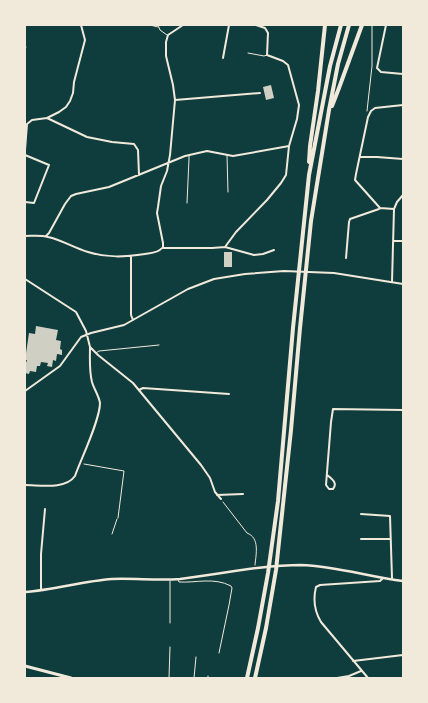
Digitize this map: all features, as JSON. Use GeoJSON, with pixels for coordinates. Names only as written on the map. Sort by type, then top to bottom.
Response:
{"type":"FeatureCollection","features":[{"type":"Feature","properties":{"kind":"highway"},"geometry":{"type":"LineString","coordinates":[[309,176],[310,146],[325,25]]}},
{"type":"Feature","properties":{"kind":"highway"},"geometry":{"type":"LineString","coordinates":[[247,678],[268,573],[278,501],[309,176],[322,102],[340,25]]}},
{"type":"Feature","properties":{"kind":"highway"},"geometry":{"type":"LineString","coordinates":[[254,678],[266,628],[276,570],[290,448],[311,221],[329,110],[338,64],[349,25]]}},
{"type":"Feature","properties":{"kind":"highway"},"geometry":{"type":"LineString","coordinates":[[329,110],[362,25]]}},
{"type":"Feature","properties":{"kind":"main road"},"geometry":{"type":"LineString","coordinates":[[25,666],[71,678]]}},
{"type":"Feature","properties":{"kind":"street"},"geometry":{"type":"LineString","coordinates":[[25,150],[27,124],[32,120],[46,118],[59,112],[70,101],[84,40],[81,25]]}},
{"type":"Feature","properties":{"kind":"street"},"geometry":{"type":"LineString","coordinates":[[162,248],[163,243],[157,213],[161,186],[169,162],[175,100],[166,56],[166,42],[168,35],[183,25]]}},
{"type":"Feature","properties":{"kind":"street"},"geometry":{"type":"LineString","coordinates":[[223,58],[229,25]]}},
{"type":"Feature","properties":{"kind":"street"},"geometry":{"type":"LineString","coordinates":[[25,236],[46,236],[87,252],[120,257],[159,251],[162,248],[223,248],[284,179],[289,146],[299,109],[287,64],[267,55],[268,32],[266,29],[256,25]]}},
{"type":"Feature","properties":{"kind":"street"},"geometry":{"type":"LineString","coordinates":[[386,25],[377,68],[381,72],[403,74]]}},
{"type":"Feature","properties":{"kind":"street"},"geometry":{"type":"LineString","coordinates":[[175,100],[260,93]]}},
{"type":"Feature","properties":{"kind":"street"},"geometry":{"type":"LineString","coordinates":[[380,208],[355,180],[368,117],[375,108],[403,105]]}},
{"type":"Feature","properties":{"kind":"street"},"geometry":{"type":"LineString","coordinates":[[46,118],[87,138],[134,144],[138,150],[139,175]]}},
{"type":"Feature","properties":{"kind":"street"},"geometry":{"type":"LineString","coordinates":[[46,236],[63,207],[71,196],[76,194],[109,187],[188,155],[211,151],[226,156],[239,156],[289,146]]}},
{"type":"Feature","properties":{"kind":"street"},"geometry":{"type":"LineString","coordinates":[[25,155],[49,165],[34,203],[25,202]]}},
{"type":"Feature","properties":{"kind":"street"},"geometry":{"type":"LineString","coordinates":[[360,157],[403,159]]}},
{"type":"Feature","properties":{"kind":"street"},"geometry":{"type":"LineString","coordinates":[[392,282],[394,209],[403,195]]}},
{"type":"Feature","properties":{"kind":"street"},"geometry":{"type":"LineString","coordinates":[[346,258],[350,219],[380,208],[394,209]]}},
{"type":"Feature","properties":{"kind":"street"},"geometry":{"type":"LineString","coordinates":[[393,241],[403,241]]}},
{"type":"Feature","properties":{"kind":"street"},"geometry":{"type":"LineString","coordinates":[[225,246],[254,255],[274,250]]}},
{"type":"Feature","properties":{"kind":"street"},"geometry":{"type":"LineString","coordinates":[[131,256],[131,315],[133,320]]}},
{"type":"Feature","properties":{"kind":"street"},"geometry":{"type":"LineString","coordinates":[[25,391],[60,366],[81,337],[120,326],[188,289],[214,279],[250,273],[285,271],[329,272],[403,284]]}},
{"type":"Feature","properties":{"kind":"street"},"geometry":{"type":"LineString","coordinates":[[25,279],[76,312],[87,335],[90,347],[91,378],[99,400],[94,428],[75,476],[67,483],[25,485]]}},
{"type":"Feature","properties":{"kind":"street"},"geometry":{"type":"LineString","coordinates":[[90,347],[126,376],[139,390],[201,465],[221,500]]}},
{"type":"Feature","properties":{"kind":"street"},"geometry":{"type":"LineString","coordinates":[[139,390],[143,388],[229,394]]}},
{"type":"Feature","properties":{"kind":"street"},"geometry":{"type":"LineString","coordinates":[[327,475],[335,483],[336,486],[333,489],[327,487],[327,475],[331,422],[333,409],[403,410]]}},
{"type":"Feature","properties":{"kind":"street"},"geometry":{"type":"LineString","coordinates":[[217,495],[243,494]]}},
{"type":"Feature","properties":{"kind":"street"},"geometry":{"type":"LineString","coordinates":[[41,590],[41,554],[45,509]]}},
{"type":"Feature","properties":{"kind":"street"},"geometry":{"type":"LineString","coordinates":[[361,514],[390,516],[392,580]]}},
{"type":"Feature","properties":{"kind":"street"},"geometry":{"type":"LineString","coordinates":[[361,539],[390,540]]}},
{"type":"Feature","properties":{"kind":"street"},"geometry":{"type":"LineString","coordinates":[[25,592],[113,579],[178,579],[259,567],[298,566],[333,568],[403,581]]}},
{"type":"Feature","properties":{"kind":"street"},"geometry":{"type":"LineString","coordinates":[[368,678],[317,616],[315,592],[316,587],[320,585],[380,581],[383,578]]}},
{"type":"Feature","properties":{"kind":"street"},"geometry":{"type":"LineString","coordinates":[[353,661],[403,655]]}},
{"type":"Feature","properties":{"kind":"street"},"geometry":{"type":"LineString","coordinates":[[337,678],[362,671]]}},
{"type":"Feature","properties":{"kind":"lane"},"geometry":{"type":"LineString","coordinates":[[150,25],[158,26],[168,35]]}},
{"type":"Feature","properties":{"kind":"lane"},"geometry":{"type":"LineString","coordinates":[[248,53],[267,55]]}},
{"type":"Feature","properties":{"kind":"lane"},"geometry":{"type":"LineString","coordinates":[[187,202],[190,159],[188,155]]}},
{"type":"Feature","properties":{"kind":"lane"},"geometry":{"type":"LineString","coordinates":[[226,156],[228,192]]}},
{"type":"Feature","properties":{"kind":"lane"},"geometry":{"type":"LineString","coordinates":[[96,353],[99,351],[159,345]]}},
{"type":"Feature","properties":{"kind":"lane"},"geometry":{"type":"LineString","coordinates":[[112,534],[118,518]]}},
{"type":"Feature","properties":{"kind":"lane"},"geometry":{"type":"LineString","coordinates":[[170,579],[170,623]]}},
{"type":"Feature","properties":{"kind":"lane"},"geometry":{"type":"LineString","coordinates":[[178,579],[179,582],[214,581],[231,586],[219,653]]}},
{"type":"Feature","properties":{"kind":"lane"},"geometry":{"type":"LineString","coordinates":[[169,678],[170,647]]}},
{"type":"Feature","properties":{"kind":"lane"},"geometry":{"type":"LineString","coordinates":[[194,678],[196,657]]}},
{"type":"Feature","properties":{"kind":"path"},"geometry":{"type":"LineString","coordinates":[[368,117],[367,110],[372,66],[372,25]]}},
{"type":"Feature","properties":{"kind":"path"},"geometry":{"type":"LineString","coordinates":[[80,464],[124,471],[118,518]]}},
{"type":"Feature","properties":{"kind":"path"},"geometry":{"type":"LineString","coordinates":[[221,500],[254,539],[256,544],[255,568]]}},
{"type":"Feature","properties":{"kind":"building"},"geometry":{"type":"Polygon","coordinates":[[[271,85],[274,98],[266,100],[263,87],[271,85]]]}},
{"type":"Feature","properties":{"kind":"building"},"geometry":{"type":"Polygon","coordinates":[[[224,252],[232,252],[232,267],[224,267],[224,252]]]}},
{"type":"Feature","properties":{"kind":"building"},"geometry":{"type":"Polygon","coordinates":[[[36,326],[58,330],[56,340],[61,341],[60,349],[62,350],[62,355],[57,354],[56,361],[53,360],[52,367],[47,366],[48,363],[41,362],[40,366],[37,366],[36,372],[30,371],[29,374],[25,373],[25,362],[27,360],[25,360],[29,333],[35,334],[36,326]]]}}]}
